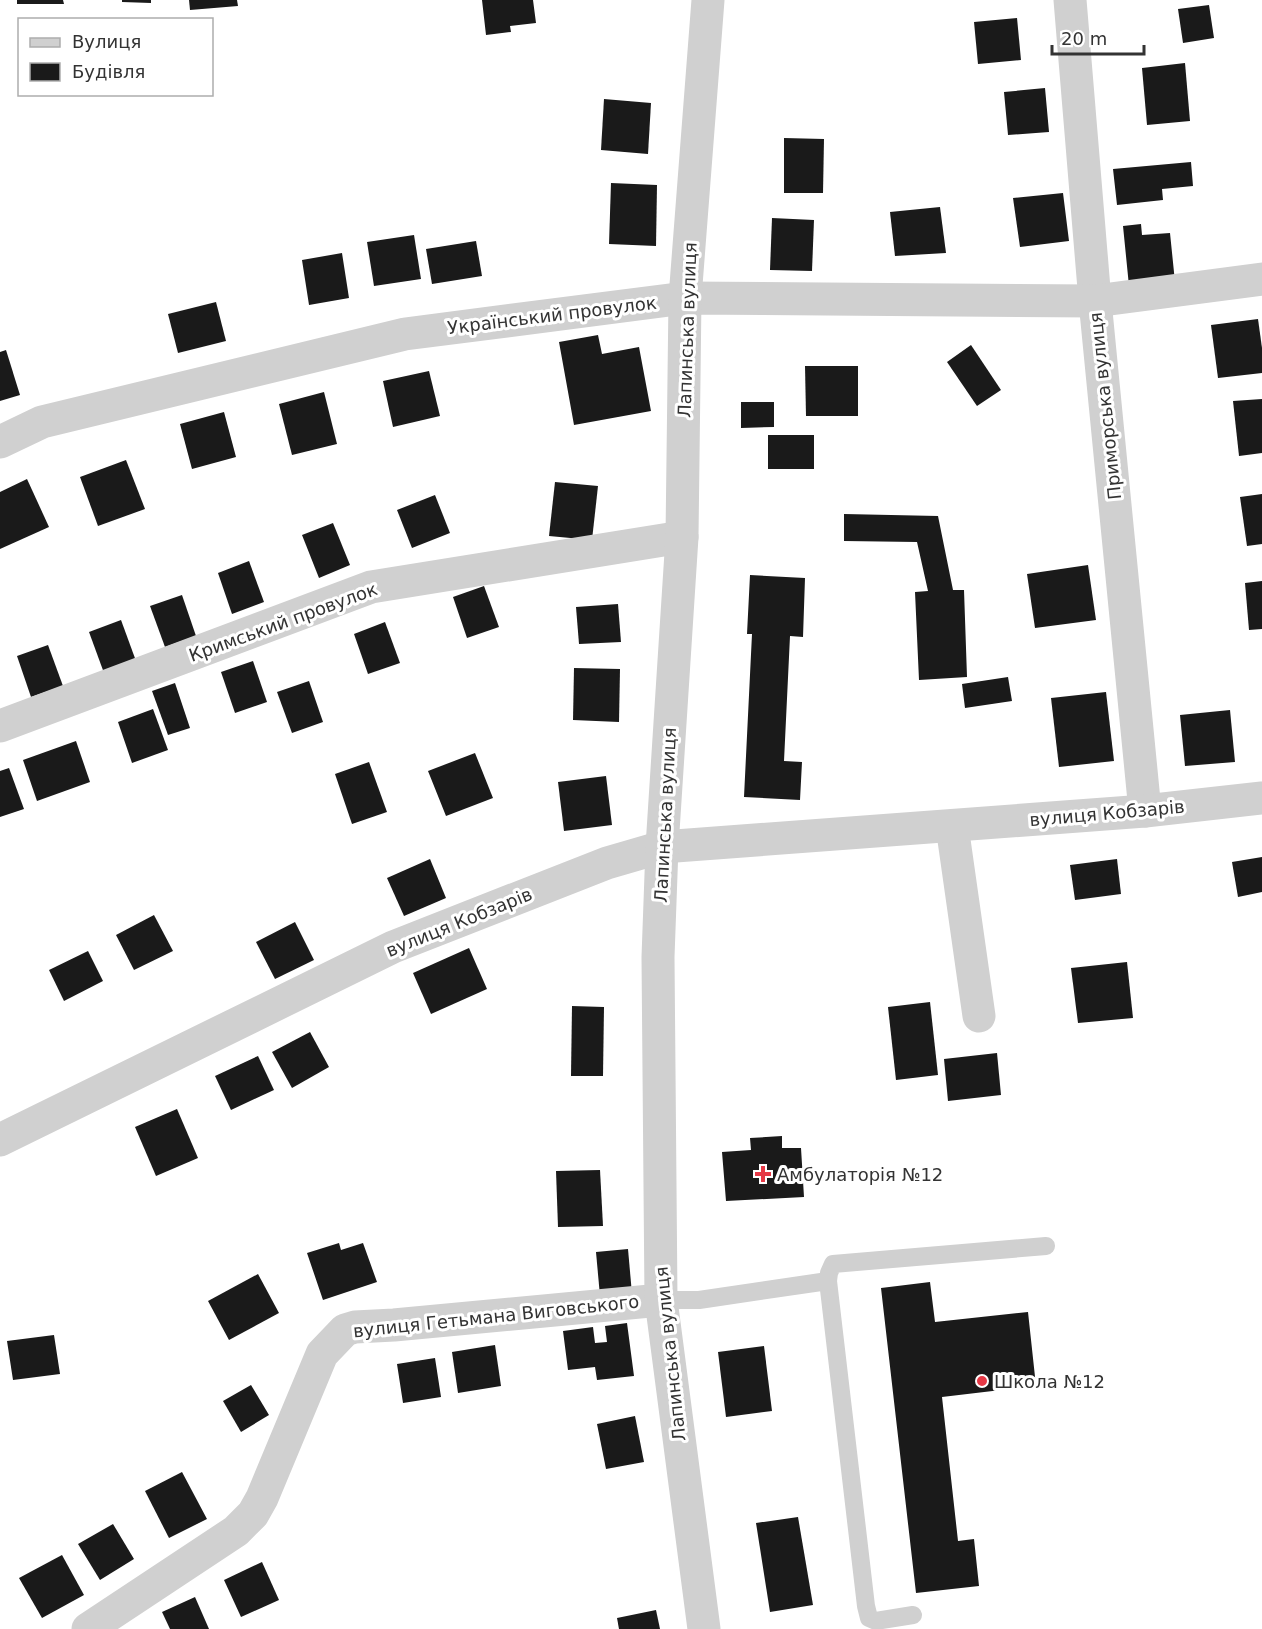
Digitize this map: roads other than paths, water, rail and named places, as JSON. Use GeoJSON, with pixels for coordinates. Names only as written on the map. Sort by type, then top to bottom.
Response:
{"type":"FeatureCollection","features":[{"type":"Feature","properties":{"kind":"street","name":"Лапинська вулиця"},"geometry":{"type":"LineString","coordinates":[[704,1629],[661,1300],[658,957],[662,847],[682,537],[685,298],[708,0]]}},
{"type":"Feature","properties":{"kind":"street","name":"Приморська вулиця"},"geometry":{"type":"LineString","coordinates":[[1070,0],[1095,301],[1145,811]]}},
{"type":"Feature","properties":{"kind":"street","name":"Український провулок"},"geometry":{"type":"LineString","coordinates":[[0,442],[42,422],[405,334],[685,298],[1095,301],[1262,279]]}},
{"type":"Feature","properties":{"kind":"street","name":"Кримський провулок"},"geometry":{"type":"LineString","coordinates":[[0,726],[371,587],[682,537]]}},
{"type":"Feature","properties":{"kind":"street","name":"вулиця Кобзарів"},"geometry":{"type":"LineString","coordinates":[[0,1140],[393,947],[607,863],[662,847],[1145,811],[1262,798]]}},
{"type":"Feature","properties":{"kind":"street"},"geometry":{"type":"LineString","coordinates":[[952,826],[979,1016]]}},
{"type":"Feature","properties":{"kind":"street","name":"вулиця Гетьмана Виговського"},"geometry":{"type":"LineString","coordinates":[[94,1627],[236,1531],[253,1514],[262,1498],[322,1354],[345,1330],[355,1327],[661,1300]]}},
{"type":"Feature","properties":{"kind":"lane"},"geometry":{"type":"LineString","coordinates":[[913,1615],[876,1621],[869,1618],[866,1606],[828,1281],[829,1273],[834,1264],[1046,1246]]}},
{"type":"Feature","properties":{"kind":"lane"},"geometry":{"type":"LineString","coordinates":[[661,1300],[699,1300],[828,1281]]}},
{"type":"Feature","properties":{"kind":"place","name":"Амбулаторія №12"},"geometry":{"type":"Point","coordinates":[763,1174]}},
{"type":"Feature","properties":{"kind":"place","name":"Школа №12"},"geometry":{"type":"Point","coordinates":[982,1381]}}]}
